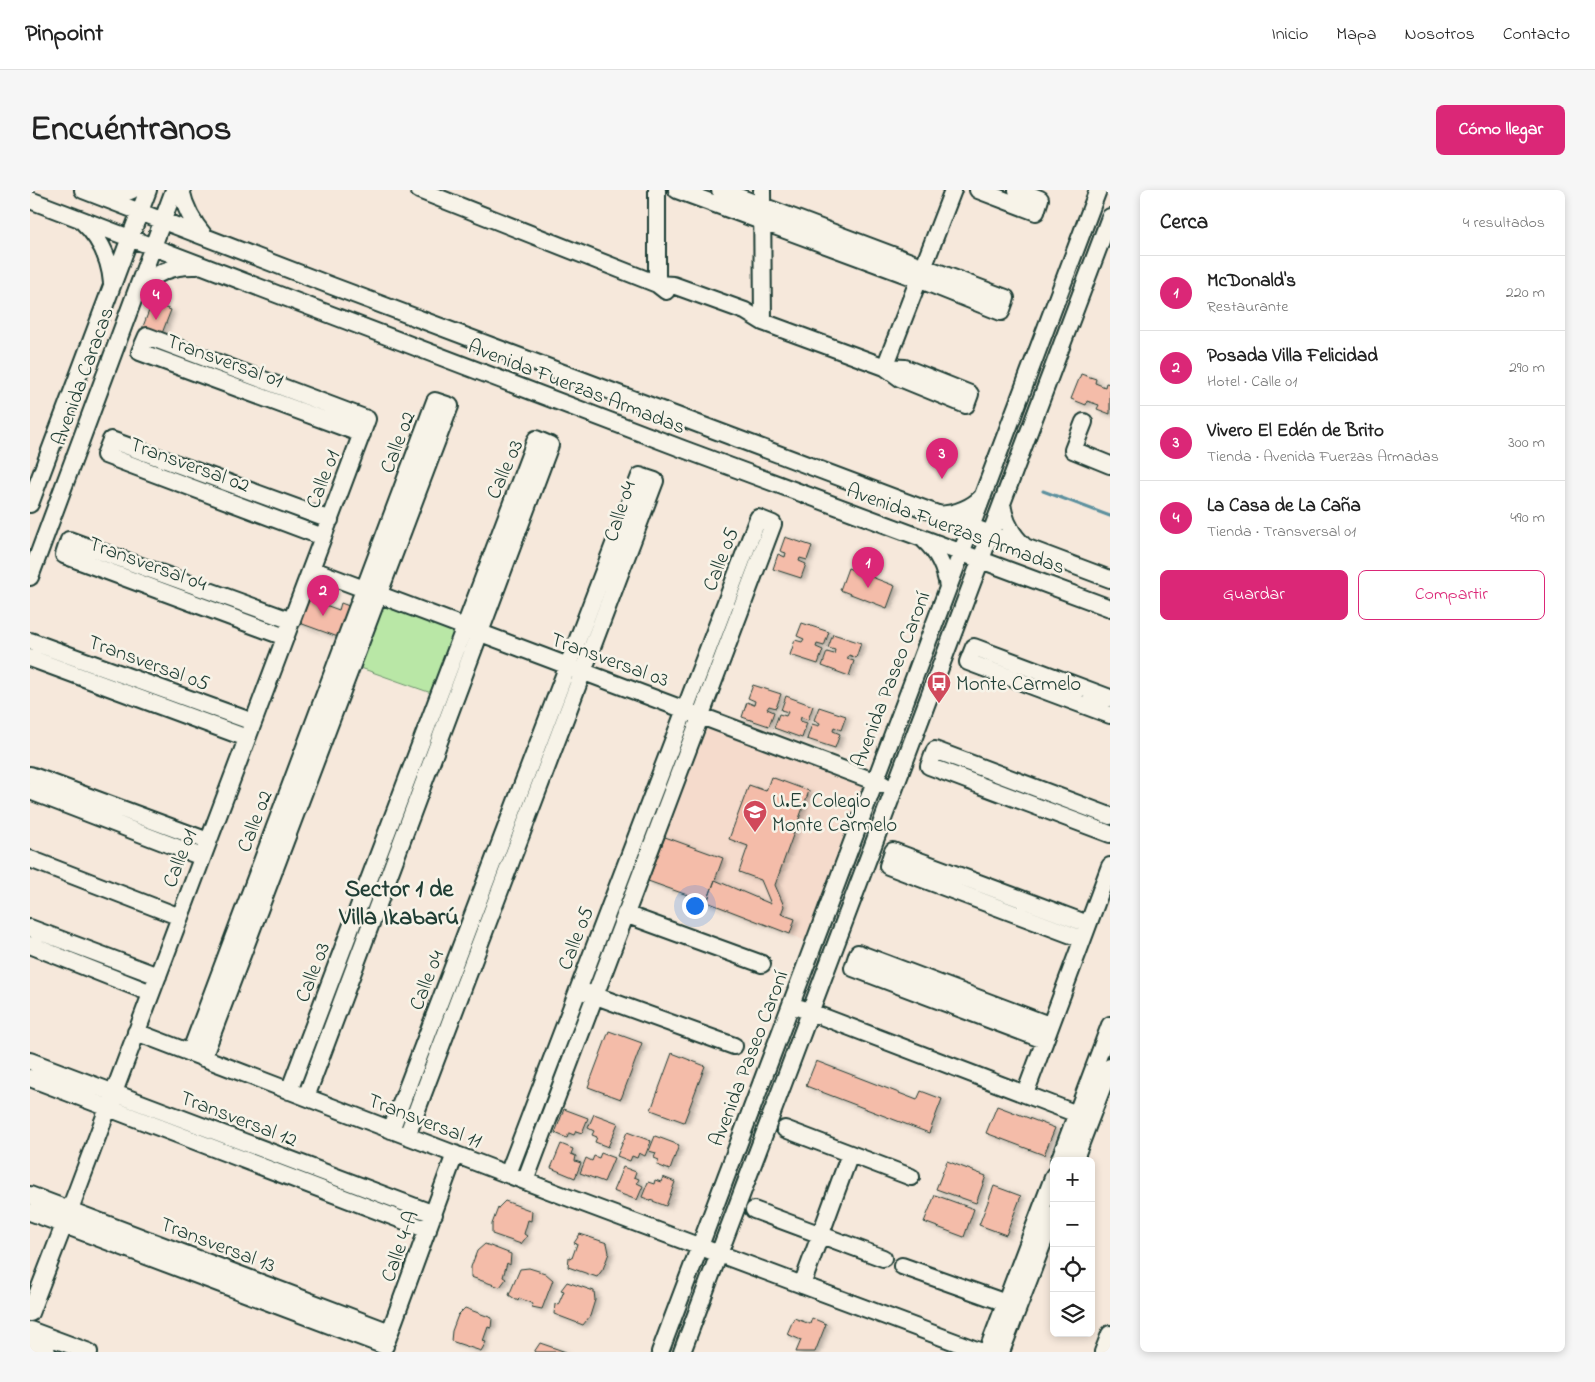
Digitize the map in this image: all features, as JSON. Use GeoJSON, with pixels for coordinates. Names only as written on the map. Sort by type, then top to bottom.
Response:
{"type":"FeatureCollection","features":[{"type":"Feature","properties":{"kind":"street"},"geometry":{"type":"LineString","coordinates":[[90,193],[110,196],[132,190]]}},
{"type":"Feature","properties":{"kind":"street","name":"Avenida Caracas"},"geometry":{"type":"LineString","coordinates":[[30,504],[148,190]]}},
{"type":"Feature","properties":{"kind":"street","name":"Avenida Caracas"},"geometry":{"type":"LineString","coordinates":[[30,577],[174,190]]}},
{"type":"Feature","properties":{"kind":"street"},"geometry":{"type":"LineString","coordinates":[[181,190],[188,213],[205,237]]}},
{"type":"Feature","properties":{"kind":"street"},"geometry":{"type":"LineString","coordinates":[[419,190],[657,284],[669,293],[746,322],[763,322],[885,367],[952,190]]}},
{"type":"Feature","properties":{"kind":"street"},"geometry":{"type":"LineString","coordinates":[[657,190],[657,284]]}},
{"type":"Feature","properties":{"kind":"street"},"geometry":{"type":"LineString","coordinates":[[678,190],[762,222],[921,272]]}},
{"type":"Feature","properties":{"kind":"street"},"geometry":{"type":"LineString","coordinates":[[720,190],[762,197],[921,272]]}},
{"type":"Feature","properties":{"kind":"street"},"geometry":{"type":"LineString","coordinates":[[978,190],[1036,212],[1040,199],[1017,190]]}},
{"type":"Feature","properties":{"kind":"street","name":"Avenida Paseo Caroní"},"geometry":{"type":"LineString","coordinates":[[660,1352],[1098,190]]}},
{"type":"Feature","properties":{"kind":"street","name":"Avenida Fuerzas Armadas"},"geometry":{"type":"LineString","coordinates":[[90,193],[1028,550],[1110,579]]}},
{"type":"Feature","properties":{"kind":"street"},"geometry":{"type":"LineString","coordinates":[[762,197],[763,322]]}},
{"type":"Feature","properties":{"kind":"street","name":"Avenida Fuerzas Armadas"},"geometry":{"type":"LineString","coordinates":[[30,200],[664,442],[1110,608]]}},
{"type":"Feature","properties":{"kind":"street","name":"Avenida Paseo Caroní"},"geometry":{"type":"LineString","coordinates":[[682,1352],[1110,217]]}},
{"type":"Feature","properties":{"kind":"street"},"geometry":{"type":"LineString","coordinates":[[79,218],[99,240],[108,261],[112,286]]}},
{"type":"Feature","properties":{"kind":"street"},"geometry":{"type":"LineString","coordinates":[[135,296],[147,281],[159,273],[173,267],[202,266]]}},
{"type":"Feature","properties":{"kind":"street","name":"Transversal 01"},"geometry":{"type":"LineString","coordinates":[[147,336],[365,426],[140,352],[147,336]]}},
{"type":"Feature","properties":{"kind":"street","name":"Calle 02"},"geometry":{"type":"LineString","coordinates":[[197,1055],[265,873],[364,589],[435,401],[450,406],[379,595],[265,873]]}},
{"type":"Feature","properties":{"kind":"street"},"geometry":{"type":"LineString","coordinates":[[1084,422],[1074,450],[1110,465]]}},
{"type":"Feature","properties":{"kind":"street","name":"Calle 01"},"geometry":{"type":"LineString","coordinates":[[30,1312],[365,426]]}},
{"type":"Feature","properties":{"kind":"street","name":"Calle 03"},"geometry":{"type":"LineString","coordinates":[[306,1097],[340,1004],[367,910],[503,548],[550,445],[536,439],[503,548]]}},
{"type":"Feature","properties":{"kind":"street","name":"Transversal 02"},"geometry":{"type":"LineString","coordinates":[[323,537],[105,455],[111,440],[330,520]]}},
{"type":"Feature","properties":{"kind":"street","name":"Calle 04"},"geometry":{"type":"LineString","coordinates":[[391,1130],[466,955],[583,671],[612,572],[640,476],[655,482],[612,572],[567,665],[466,955],[407,1136]]}},
{"type":"Feature","properties":{"kind":"street"},"geometry":{"type":"LineString","coordinates":[[936,515],[960,512],[983,496]]}},
{"type":"Feature","properties":{"kind":"street"},"geometry":{"type":"LineString","coordinates":[[1002,503],[1005,521],[1011,532],[1028,550]]}},
{"type":"Feature","properties":{"kind":"street"},"geometry":{"type":"LineString","coordinates":[[920,537],[934,550],[942,563],[948,587]]}},
{"type":"Feature","properties":{"kind":"street","name":"Transversal 04"},"geometry":{"type":"LineString","coordinates":[[285,637],[64,555],[70,540],[292,621]]}},
{"type":"Feature","properties":{"kind":"street","name":"Transversal 03"},"geometry":{"type":"LineString","coordinates":[[311,569],[894,788]]}},
{"type":"Feature","properties":{"kind":"street"},"geometry":{"type":"LineString","coordinates":[[970,590],[986,575],[1000,571],[1011,571]]}},
{"type":"Feature","properties":{"kind":"street","name":"Calle 05"},"geometry":{"type":"LineString","coordinates":[[508,1174],[578,990],[603,950],[618,915],[740,587]]}},
{"type":"Feature","properties":{"kind":"street","name":"Transversal 05"},"geometry":{"type":"LineString","coordinates":[[30,641],[253,722]]}},
{"type":"Feature","properties":{"kind":"street"},"geometry":{"type":"LineString","coordinates":[[1110,698],[974,647],[968,662],[1110,715]]}},
{"type":"Feature","properties":{"kind":"street","name":"Transversal 05"},"geometry":{"type":"LineString","coordinates":[[30,658],[247,738]]}},
{"type":"Feature","properties":{"kind":"street"},"geometry":{"type":"LineString","coordinates":[[1110,816],[935,750],[928,766],[1110,834]]}},
{"type":"Feature","properties":{"kind":"street"},"geometry":{"type":"LineString","coordinates":[[30,775],[208,841]]}},
{"type":"Feature","properties":{"kind":"street"},"geometry":{"type":"LineString","coordinates":[[30,791],[202,857]]}},
{"type":"Feature","properties":{"kind":"street"},"geometry":{"type":"LineString","coordinates":[[894,851],[1085,931],[888,866],[894,851]]}},
{"type":"Feature","properties":{"kind":"street"},"geometry":{"type":"LineString","coordinates":[[30,859],[180,917]]}},
{"type":"Feature","properties":{"kind":"street"},"geometry":{"type":"LineString","coordinates":[[1025,1094],[1046,1033],[1110,866]]}},
{"type":"Feature","properties":{"kind":"street","name":"Calle 03"},"geometry":{"type":"LineString","coordinates":[[289,1091],[325,998],[367,910]]}},
{"type":"Feature","properties":{"kind":"street"},"geometry":{"type":"LineString","coordinates":[[618,915],[762,964]]}},
{"type":"Feature","properties":{"kind":"street"},"geometry":{"type":"LineString","coordinates":[[30,928],[158,976]]}},
{"type":"Feature","properties":{"kind":"street"},"geometry":{"type":"LineString","coordinates":[[30,945],[151,993]]}},
{"type":"Feature","properties":{"kind":"street","name":"Calle 05"},"geometry":{"type":"LineString","coordinates":[[525,1181],[594,996],[603,950]]}},
{"type":"Feature","properties":{"kind":"street"},"geometry":{"type":"LineString","coordinates":[[858,953],[1046,1033],[852,968],[858,953]]}},
{"type":"Feature","properties":{"kind":"street"},"geometry":{"type":"LineString","coordinates":[[578,990],[734,1046]]}},
{"type":"Feature","properties":{"kind":"street"},"geometry":{"type":"LineString","coordinates":[[325,998],[340,1004]]}},
{"type":"Feature","properties":{"kind":"street"},"geometry":{"type":"LineString","coordinates":[[791,1004],[1083,1117]]}},
{"type":"Feature","properties":{"kind":"street"},"geometry":{"type":"LineString","coordinates":[[1075,1157],[1083,1117],[1110,1025]]}},
{"type":"Feature","properties":{"kind":"street","name":"Transversal 11"},"geometry":{"type":"LineString","coordinates":[[136,1032],[525,1181],[982,1352]]}},
{"type":"Feature","properties":{"kind":"street","name":"Transversal 12"},"geometry":{"type":"LineString","coordinates":[[30,1061],[110,1100],[270,1161],[428,1230]]}},
{"type":"Feature","properties":{"kind":"street"},"geometry":{"type":"LineString","coordinates":[[1061,1157],[1110,1067]]}},
{"type":"Feature","properties":{"kind":"street","name":"Transversal 12"},"geometry":{"type":"LineString","coordinates":[[30,1078],[110,1100]]}},
{"type":"Feature","properties":{"kind":"street"},"geometry":{"type":"LineString","coordinates":[[784,1129],[910,1177]]}},
{"type":"Feature","properties":{"kind":"street","name":"Calle 4-A"},"geometry":{"type":"LineString","coordinates":[[386,1343],[455,1154]]}},
{"type":"Feature","properties":{"kind":"street"},"geometry":{"type":"LineString","coordinates":[[802,1284],[850,1154]]}},
{"type":"Feature","properties":{"kind":"street","name":"Transversal 12"},"geometry":{"type":"LineString","coordinates":[[270,1161],[434,1214]]}},
{"type":"Feature","properties":{"kind":"street"},"geometry":{"type":"LineString","coordinates":[[987,1352],[1050,1186]]}},
{"type":"Feature","properties":{"kind":"street","name":"Transversal 13"},"geometry":{"type":"LineString","coordinates":[[30,1196],[66,1217],[223,1277],[386,1343]]}},
{"type":"Feature","properties":{"kind":"street"},"geometry":{"type":"LineString","coordinates":[[754,1210],[882,1258]]}},
{"type":"Feature","properties":{"kind":"street","name":"Transversal 13"},"geometry":{"type":"LineString","coordinates":[[30,1212],[66,1217]]}},
{"type":"Feature","properties":{"kind":"street"},"geometry":{"type":"LineString","coordinates":[[1001,1352],[1050,1224]]}},
{"type":"Feature","properties":{"kind":"street"},"geometry":{"type":"LineString","coordinates":[[902,1266],[1006,1303]]}},
{"type":"Feature","properties":{"kind":"street"},"geometry":{"type":"LineString","coordinates":[[30,1330],[88,1352]]}},
{"type":"Feature","properties":{"kind":"street"},"geometry":{"type":"LineString","coordinates":[[1103,1352],[1110,1334]]}},
{"type":"Feature","properties":{"kind":"street"},"geometry":{"type":"LineString","coordinates":[[30,1346],[47,1352]]}},
{"type":"Feature","properties":{"kind":"shaded area","name":"U.E. Colegio Monte Carmelo"},"geometry":{"type":"Polygon","coordinates":[[[700,715],[875,781],[814,944],[639,877],[700,715]]]}},
{"type":"Feature","properties":{"kind":"green space"},"geometry":{"type":"Polygon","coordinates":[[[383,603],[458,632],[434,694],[358,667],[383,603]]]}},
{"type":"Feature","properties":{"kind":"building"},"geometry":{"type":"Polygon","coordinates":[[[152,303],[171,310],[161,336],[142,329],[152,303]]]}},
{"type":"Feature","properties":{"kind":"building"},"geometry":{"type":"Polygon","coordinates":[[[1081,374],[1096,379],[1095,383],[1105,387],[1106,383],[1110,384],[1110,414],[1097,409],[1099,405],[1087,401],[1086,405],[1071,399],[1081,374]]]}},
{"type":"Feature","properties":{"kind":"building"},"geometry":{"type":"Polygon","coordinates":[[[785,537],[812,546],[807,560],[800,558],[799,561],[806,564],[801,578],[773,569],[778,554],[785,557],[786,553],[780,551],[785,537]]]}},
{"type":"Feature","properties":{"kind":"building"},"geometry":{"type":"Polygon","coordinates":[[[848,568],[895,586],[887,608],[840,590],[848,568]]]}},
{"type":"Feature","properties":{"kind":"building"},"geometry":{"type":"Polygon","coordinates":[[[306,598],[339,610],[341,603],[349,606],[338,637],[297,622],[306,598]]]}},
{"type":"Feature","properties":{"kind":"building"},"geometry":{"type":"Polygon","coordinates":[[[802,623],[829,632],[824,646],[817,644],[816,647],[823,650],[818,664],[790,655],[795,640],[802,642],[804,639],[797,636],[802,623]]]}},
{"type":"Feature","properties":{"kind":"building"},"geometry":{"type":"Polygon","coordinates":[[[833,634],[861,643],[856,658],[849,655],[847,659],[854,661],[849,676],[822,666],[827,652],[834,654],[835,650],[828,648],[833,634]]]}},
{"type":"Feature","properties":{"kind":"building"},"geometry":{"type":"Polygon","coordinates":[[[753,685],[781,694],[776,708],[769,706],[767,709],[774,712],[769,726],[742,717],[747,702],[754,705],[755,701],[748,698],[753,685]]]}},
{"type":"Feature","properties":{"kind":"building"},"geometry":{"type":"Polygon","coordinates":[[[786,696],[813,706],[808,720],[801,717],[800,721],[807,723],[802,738],[774,728],[779,714],[786,716],[788,712],[781,710],[786,696]]]}},
{"type":"Feature","properties":{"kind":"building"},"geometry":{"type":"Polygon","coordinates":[[[819,707],[846,716],[841,730],[834,727],[833,731],[840,734],[835,748],[807,739],[812,724],[819,726],[820,723],[814,720],[819,707]]]}},
{"type":"Feature","properties":{"kind":"building"},"geometry":{"type":"Polygon","coordinates":[[[771,777],[809,791],[775,885],[784,906],[781,914],[795,919],[790,934],[707,902],[715,880],[771,904],[761,880],[739,872],[748,846],[729,839],[749,785],[766,791],[771,777]]]}},
{"type":"Feature","properties":{"kind":"building"},"geometry":{"type":"Polygon","coordinates":[[[665,837],[723,858],[707,902],[648,881],[665,837]]]}},
{"type":"Feature","properties":{"kind":"building"},"geometry":{"type":"Polygon","coordinates":[[[609,1031],[642,1043],[621,1099],[588,1087],[609,1031]]]}},
{"type":"Feature","properties":{"kind":"building"},"geometry":{"type":"Polygon","coordinates":[[[672,1053],[705,1066],[684,1122],[651,1110],[672,1053]]]}},
{"type":"Feature","properties":{"kind":"building"},"geometry":{"type":"Polygon","coordinates":[[[816,1061],[917,1100],[921,1091],[942,1099],[929,1133],[806,1086],[816,1061]]]}},
{"type":"Feature","properties":{"kind":"building"},"geometry":{"type":"Polygon","coordinates":[[[997,1106],[1055,1128],[1044,1155],[986,1133],[997,1106]]]}},
{"type":"Feature","properties":{"kind":"building"},"geometry":{"type":"Polygon","coordinates":[[[564,1109],[588,1118],[582,1133],[576,1131],[574,1135],[569,1133],[567,1138],[555,1133],[564,1109]]]}},
{"type":"Feature","properties":{"kind":"building"},"geometry":{"type":"Polygon","coordinates":[[[594,1114],[618,1123],[608,1147],[595,1142],[597,1137],[592,1135],[594,1131],[588,1128],[594,1114]]]}},
{"type":"Feature","properties":{"kind":"building"},"geometry":{"type":"Polygon","coordinates":[[[627,1132],[651,1141],[645,1156],[639,1153],[637,1158],[632,1156],[630,1161],[617,1156],[627,1132]]]}},
{"type":"Feature","properties":{"kind":"building"},"geometry":{"type":"Polygon","coordinates":[[[655,1136],[679,1145],[670,1170],[657,1165],[659,1160],[654,1158],[656,1153],[649,1151],[655,1136]]]}},
{"type":"Feature","properties":{"kind":"building"},"geometry":{"type":"Polygon","coordinates":[[[561,1144],[573,1149],[571,1154],[576,1156],[575,1161],[581,1163],[575,1178],[551,1168],[561,1144]]]}},
{"type":"Feature","properties":{"kind":"building"},"geometry":{"type":"Polygon","coordinates":[[[601,1153],[614,1158],[604,1182],[580,1173],[586,1158],[592,1161],[594,1156],[599,1158],[601,1153]]]}},
{"type":"Feature","properties":{"kind":"building"},"geometry":{"type":"Polygon","coordinates":[[[947,1161],[986,1176],[976,1203],[936,1189],[947,1161]]]}},
{"type":"Feature","properties":{"kind":"building"},"geometry":{"type":"Polygon","coordinates":[[[623,1167],[636,1172],[634,1177],[639,1179],[637,1183],[643,1186],[637,1200],[613,1191],[623,1167]]]}},
{"type":"Feature","properties":{"kind":"building"},"geometry":{"type":"Polygon","coordinates":[[[663,1177],[675,1182],[666,1206],[642,1197],[648,1182],[654,1184],[655,1180],[661,1182],[663,1177]]]}},
{"type":"Feature","properties":{"kind":"building"},"geometry":{"type":"Polygon","coordinates":[[[994,1186],[1021,1196],[1006,1235],[979,1225],[994,1186]]]}},
{"type":"Feature","properties":{"kind":"building"},"geometry":{"type":"Polygon","coordinates":[[[935,1195],[974,1209],[964,1237],[924,1222],[935,1195]]]}},
{"type":"Feature","properties":{"kind":"building"},"geometry":{"type":"Polygon","coordinates":[[[505,1201],[532,1211],[531,1221],[528,1220],[524,1234],[527,1236],[521,1244],[492,1234],[492,1224],[498,1208],[505,1201]]]}},
{"type":"Feature","properties":{"kind":"building"},"geometry":{"type":"Polygon","coordinates":[[[580,1234],[607,1243],[609,1253],[603,1269],[597,1277],[568,1267],[569,1257],[572,1258],[577,1244],[574,1243],[580,1234]]]}},
{"type":"Feature","properties":{"kind":"building"},"geometry":{"type":"Polygon","coordinates":[[[485,1244],[511,1254],[510,1265],[507,1263],[503,1277],[506,1279],[500,1287],[471,1277],[471,1267],[477,1251],[485,1244]]]}},
{"type":"Feature","properties":{"kind":"building"},"geometry":{"type":"Polygon","coordinates":[[[529,1268],[545,1273],[553,1280],[542,1309],[532,1307],[533,1304],[519,1298],[518,1301],[509,1295],[520,1269],[529,1268]]]}},
{"type":"Feature","properties":{"kind":"building"},"geometry":{"type":"Polygon","coordinates":[[[567,1282],[594,1291],[595,1300],[590,1316],[583,1325],[554,1314],[555,1304],[558,1305],[564,1291],[561,1290],[567,1282]]]}},
{"type":"Feature","properties":{"kind":"building"},"geometry":{"type":"Polygon","coordinates":[[[465,1308],[492,1318],[491,1328],[488,1327],[483,1341],[486,1342],[481,1351],[451,1341],[452,1331],[458,1315],[465,1308]]]}},
{"type":"Feature","properties":{"kind":"building"},"geometry":{"type":"Polygon","coordinates":[[[794,1318],[810,1324],[812,1318],[826,1324],[815,1352],[796,1352],[801,1340],[787,1334],[794,1318]]]}},
{"type":"Feature","properties":{"kind":"building"},"geometry":{"type":"Polygon","coordinates":[[[540,1343],[566,1352],[534,1352],[540,1343]]]}},
{"type":"Feature","properties":{"kind":"waterway"},"geometry":{"type":"LineString","coordinates":[[1043,491],[1110,516]]}},
{"type":"Feature","properties":{"kind":"place","name":"La Casa de La Caña"},"geometry":{"type":"Point","coordinates":[156,320]}},
{"type":"Feature","properties":{"kind":"place","name":"Vivero El Edén de Brito"},"geometry":{"type":"Point","coordinates":[942,479]}},
{"type":"Feature","properties":{"kind":"place","name":"McDonald's"},"geometry":{"type":"Point","coordinates":[868,588]}},
{"type":"Feature","properties":{"kind":"place","name":"Posada Villa Felicidad"},"geometry":{"type":"Point","coordinates":[323,616]}},
{"type":"Feature","properties":{"kind":"place","name":"Monte Carmelo"},"geometry":{"type":"Point","coordinates":[939,704]}},
{"type":"Feature","properties":{"kind":"place","name":"U.E. Colegio Monte Carmelo"},"geometry":{"type":"Point","coordinates":[755,833]}},
{"type":"Feature","properties":{"kind":"district","name":"Sector 1 de Villa Ikabarú"},"geometry":{"type":"Point","coordinates":[399,902]}}]}
